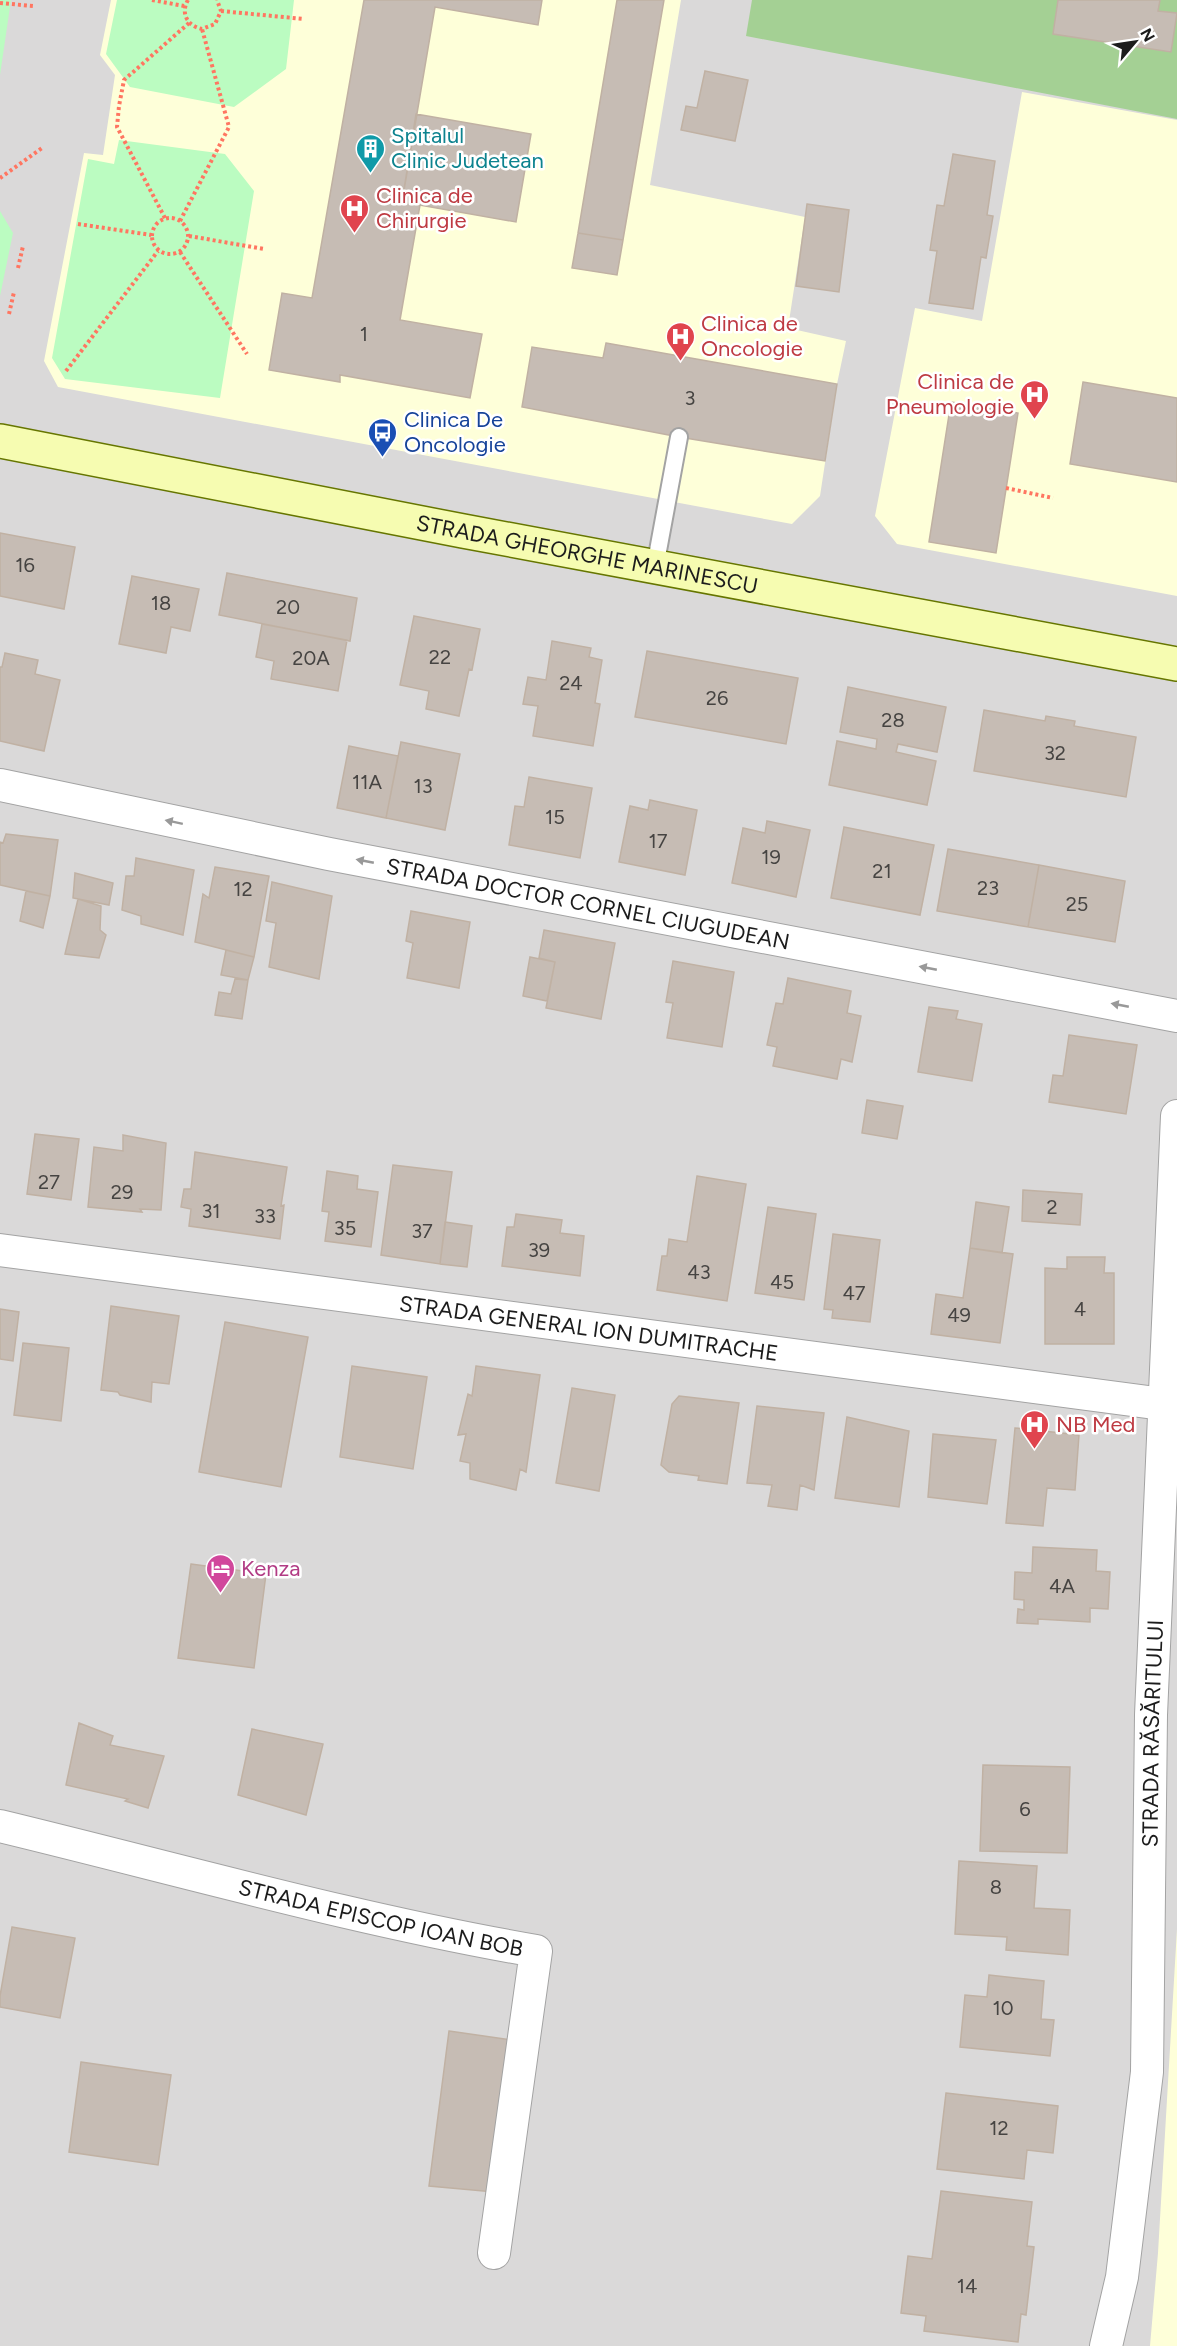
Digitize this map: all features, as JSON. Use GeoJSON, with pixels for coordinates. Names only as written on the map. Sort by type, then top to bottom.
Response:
{"type":"FeatureCollection","features":[{"type":"Feature","properties":{"kind":"main road","name":"STRADA GHEORGHE MARINESCU"},"geometry":{"type":"LineString","coordinates":[[0,441],[655,567],[1177,664]]}},
{"type":"Feature","properties":{"kind":"street","name":"STRADA DOCTOR CORNEL CIUGUDEAN"},"geometry":{"type":"LineString","coordinates":[[0,784],[329,854],[1177,1016]]}},
{"type":"Feature","properties":{"kind":"street","name":"STRADA RĂSĂRITULUI"},"geometry":{"type":"LineString","coordinates":[[1106,2346],[1122,2277],[1147,2072],[1152,1715],[1171,1405],[1177,1116]]}},
{"type":"Feature","properties":{"kind":"street","name":"STRADA GENERAL ION DUMITRACHE"},"geometry":{"type":"LineString","coordinates":[[0,1250],[1171,1405]]}},
{"type":"Feature","properties":{"kind":"street","name":"STRADA EPISCOP IOAN BOB"},"geometry":{"type":"LineString","coordinates":[[0,1826],[377,1919],[536,1951],[495,2253]]}},
{"type":"Feature","properties":{"kind":"lane"},"geometry":{"type":"LineString","coordinates":[[655,567],[679,437]]}},
{"type":"Feature","properties":{"kind":"path"},"geometry":{"type":"LineString","coordinates":[[152,0],[184,6]]}},
{"type":"Feature","properties":{"kind":"path"},"geometry":{"type":"LineString","coordinates":[[188,0],[184,6],[184,15],[195,28],[202,29],[215,24],[221,11],[217,0]]}},
{"type":"Feature","properties":{"kind":"path"},"geometry":{"type":"LineString","coordinates":[[0,3],[33,6]]}},
{"type":"Feature","properties":{"kind":"path"},"geometry":{"type":"LineString","coordinates":[[221,11],[304,19]]}},
{"type":"Feature","properties":{"kind":"path"},"geometry":{"type":"LineString","coordinates":[[165,218],[117,127],[119,106],[124,80],[189,23]]}},
{"type":"Feature","properties":{"kind":"path"},"geometry":{"type":"LineString","coordinates":[[180,220],[229,128],[202,29]]}},
{"type":"Feature","properties":{"kind":"path"},"geometry":{"type":"LineString","coordinates":[[0,178],[42,148]]}},
{"type":"Feature","properties":{"kind":"path"},"geometry":{"type":"LineString","coordinates":[[165,218],[180,220],[189,236],[186,245],[180,252],[173,254],[158,251],[151,235],[158,221],[165,218]]}},
{"type":"Feature","properties":{"kind":"path"},"geometry":{"type":"LineString","coordinates":[[78,224],[151,235]]}},
{"type":"Feature","properties":{"kind":"path"},"geometry":{"type":"LineString","coordinates":[[189,236],[264,249]]}},
{"type":"Feature","properties":{"kind":"path"},"geometry":{"type":"LineString","coordinates":[[18,268],[23,246]]}},
{"type":"Feature","properties":{"kind":"path"},"geometry":{"type":"LineString","coordinates":[[66,370],[158,251]]}},
{"type":"Feature","properties":{"kind":"path"},"geometry":{"type":"LineString","coordinates":[[180,252],[248,354]]}},
{"type":"Feature","properties":{"kind":"path"},"geometry":{"type":"LineString","coordinates":[[9,314],[14,292]]}},
{"type":"Feature","properties":{"kind":"path"},"geometry":{"type":"LineString","coordinates":[[1006,488],[1053,498]]}},
{"type":"Feature","properties":{"kind":"shaded area"},"geometry":{"type":"Polygon","coordinates":[[[0,0],[1177,0],[1177,2346],[0,2346],[0,0]]]}},
{"type":"Feature","properties":{"kind":"shaded area","name":"Clinica de Chirurgie"},"geometry":{"type":"Polygon","coordinates":[[[111,0],[681,0],[650,185],[805,217],[788,328],[846,341],[820,496],[792,524],[58,387],[44,361],[84,153],[103,155],[115,75],[100,55],[111,0]]]}},
{"type":"Feature","properties":{"kind":"shaded area","name":"Clinica de Pneumologie"},"geometry":{"type":"Polygon","coordinates":[[[1022,92],[1177,120],[1177,596],[897,544],[875,516],[915,308],[982,321],[1022,92]]]}},
{"type":"Feature","properties":{"kind":"shaded area"},"geometry":{"type":"Polygon","coordinates":[[[1177,1929],[1177,2346],[1150,2346],[1158,2253],[1177,1929]]]}},
{"type":"Feature","properties":{"kind":"green space"},"geometry":{"type":"Polygon","coordinates":[[[0,0],[11,0],[0,75],[0,0]]]}},
{"type":"Feature","properties":{"kind":"green space"},"geometry":{"type":"Polygon","coordinates":[[[117,0],[294,0],[286,69],[234,107],[130,87],[106,54],[117,0]]]}},
{"type":"Feature","properties":{"kind":"green space"},"geometry":{"type":"Polygon","coordinates":[[[752,0],[1177,0],[1177,119],[746,36],[752,0]]]}},
{"type":"Feature","properties":{"kind":"green space"},"geometry":{"type":"Polygon","coordinates":[[[119,140],[225,154],[254,191],[220,398],[65,379],[52,358],[88,159],[114,164],[119,140]]]}},
{"type":"Feature","properties":{"kind":"green space"},"geometry":{"type":"Polygon","coordinates":[[[0,211],[13,233],[0,296],[0,211]]]}},
{"type":"Feature","properties":{"kind":"building","name":"Spitalul Clinic Judetean"},"geometry":{"type":"Polygon","coordinates":[[[364,0],[542,0],[538,25],[435,7],[402,202],[420,205],[400,320],[482,334],[470,398],[340,375],[340,382],[269,370],[282,293],[312,298],[364,0]]]}},
{"type":"Feature","properties":{"kind":"building"},"geometry":{"type":"Polygon","coordinates":[[[617,0],[664,0],[623,240],[578,233],[617,0]]]}},
{"type":"Feature","properties":{"kind":"building"},"geometry":{"type":"Polygon","coordinates":[[[1058,0],[1160,0],[1158,11],[1177,13],[1171,52],[1053,34],[1058,0]]]}},
{"type":"Feature","properties":{"kind":"building"},"geometry":{"type":"Polygon","coordinates":[[[705,71],[748,80],[735,141],[681,130],[686,106],[697,108],[705,71]]]}},
{"type":"Feature","properties":{"kind":"building"},"geometry":{"type":"Polygon","coordinates":[[[416,114],[531,134],[516,222],[402,202],[416,114]]]}},
{"type":"Feature","properties":{"kind":"building"},"geometry":{"type":"Polygon","coordinates":[[[953,154],[995,161],[987,215],[993,216],[986,258],[981,257],[973,309],[929,303],[937,251],[930,250],[937,205],[944,206],[953,154]]]}},
{"type":"Feature","properties":{"kind":"building"},"geometry":{"type":"Polygon","coordinates":[[[807,204],[849,210],[839,292],[796,286],[807,204]]]}},
{"type":"Feature","properties":{"kind":"building"},"geometry":{"type":"Polygon","coordinates":[[[578,233],[623,240],[617,275],[572,268],[578,233]]]}},
{"type":"Feature","properties":{"kind":"building"},"geometry":{"type":"Polygon","coordinates":[[[606,343],[837,384],[825,461],[679,437],[522,407],[532,347],[603,358],[606,343]]]}},
{"type":"Feature","properties":{"kind":"building"},"geometry":{"type":"Polygon","coordinates":[[[1083,382],[1177,398],[1177,482],[1070,464],[1083,382]]]}},
{"type":"Feature","properties":{"kind":"building"},"geometry":{"type":"Polygon","coordinates":[[[951,402],[1018,413],[996,553],[929,542],[951,402]]]}},
{"type":"Feature","properties":{"kind":"building"},"geometry":{"type":"Polygon","coordinates":[[[0,533],[75,547],[64,609],[0,596],[0,533]]]}},
{"type":"Feature","properties":{"kind":"building"},"geometry":{"type":"Polygon","coordinates":[[[227,573],[357,598],[350,641],[219,615],[227,573]]]}},
{"type":"Feature","properties":{"kind":"building"},"geometry":{"type":"Polygon","coordinates":[[[132,576],[199,589],[190,631],[171,627],[166,653],[119,644],[132,576]]]}},
{"type":"Feature","properties":{"kind":"building"},"geometry":{"type":"Polygon","coordinates":[[[414,616],[480,629],[472,670],[469,669],[459,716],[426,709],[429,691],[400,685],[414,616]]]}},
{"type":"Feature","properties":{"kind":"building"},"geometry":{"type":"Polygon","coordinates":[[[262,624],[347,640],[338,691],[271,679],[274,661],[256,657],[262,624]]]}},
{"type":"Feature","properties":{"kind":"building"},"geometry":{"type":"Polygon","coordinates":[[[552,641],[591,648],[589,657],[602,660],[595,703],[600,704],[593,746],[533,736],[538,706],[523,704],[528,677],[546,680],[552,641]]]}},
{"type":"Feature","properties":{"kind":"building"},"geometry":{"type":"Polygon","coordinates":[[[647,651],[798,678],[786,744],[635,717],[647,651]]]}},
{"type":"Feature","properties":{"kind":"building"},"geometry":{"type":"Polygon","coordinates":[[[5,653],[38,660],[35,674],[60,680],[44,751],[0,741],[0,667],[2,667],[5,653]]]}},
{"type":"Feature","properties":{"kind":"building"},"geometry":{"type":"Polygon","coordinates":[[[848,687],[946,707],[937,752],[898,744],[896,752],[936,761],[927,805],[829,785],[837,741],[876,749],[877,739],[840,732],[848,687]]]}},
{"type":"Feature","properties":{"kind":"building"},"geometry":{"type":"Polygon","coordinates":[[[984,710],[1045,721],[1046,716],[1075,721],[1074,726],[1136,737],[1126,797],[974,771],[984,710]]]}},
{"type":"Feature","properties":{"kind":"building"},"geometry":{"type":"Polygon","coordinates":[[[401,742],[460,754],[445,830],[386,818],[401,742]]]}},
{"type":"Feature","properties":{"kind":"building"},"geometry":{"type":"Polygon","coordinates":[[[349,746],[398,756],[386,818],[337,808],[349,746]]]}},
{"type":"Feature","properties":{"kind":"building"},"geometry":{"type":"Polygon","coordinates":[[[529,777],[592,788],[580,858],[509,845],[515,806],[524,807],[529,777]]]}},
{"type":"Feature","properties":{"kind":"building"},"geometry":{"type":"Polygon","coordinates":[[[650,800],[697,810],[685,875],[619,862],[630,806],[648,810],[650,800]]]}},
{"type":"Feature","properties":{"kind":"building"},"geometry":{"type":"Polygon","coordinates":[[[767,821],[810,830],[796,897],[732,883],[743,828],[765,833],[767,821]]]}},
{"type":"Feature","properties":{"kind":"building"},"geometry":{"type":"Polygon","coordinates":[[[844,827],[934,845],[920,915],[831,898],[844,827]]]}},
{"type":"Feature","properties":{"kind":"building"},"geometry":{"type":"Polygon","coordinates":[[[6,834],[58,840],[50,896],[0,885],[0,842],[3,843],[6,834]]]}},
{"type":"Feature","properties":{"kind":"building"},"geometry":{"type":"Polygon","coordinates":[[[948,849],[1039,865],[1028,927],[937,911],[948,849]]]}},
{"type":"Feature","properties":{"kind":"building"},"geometry":{"type":"Polygon","coordinates":[[[136,858],[194,870],[183,935],[141,924],[141,916],[122,910],[126,876],[134,876],[136,858]]]}},
{"type":"Feature","properties":{"kind":"building"},"geometry":{"type":"Polygon","coordinates":[[[1039,865],[1125,881],[1115,942],[1028,927],[1039,865]]]}},
{"type":"Feature","properties":{"kind":"building"},"geometry":{"type":"Polygon","coordinates":[[[215,867],[269,876],[254,957],[195,942],[203,894],[209,898],[215,867]]]}},
{"type":"Feature","properties":{"kind":"building"},"geometry":{"type":"Polygon","coordinates":[[[75,873],[113,883],[109,905],[73,898],[75,873]]]}},
{"type":"Feature","properties":{"kind":"building"},"geometry":{"type":"Polygon","coordinates":[[[272,882],[332,896],[319,979],[269,967],[276,923],[266,921],[272,882]]]}},
{"type":"Feature","properties":{"kind":"building"},"geometry":{"type":"Polygon","coordinates":[[[26,891],[50,896],[43,928],[20,921],[26,891]]]}},
{"type":"Feature","properties":{"kind":"building"},"geometry":{"type":"Polygon","coordinates":[[[78,899],[101,906],[100,930],[106,935],[99,958],[65,954],[78,899]]]}},
{"type":"Feature","properties":{"kind":"building"},"geometry":{"type":"Polygon","coordinates":[[[411,911],[470,922],[459,988],[407,978],[413,943],[406,941],[411,911]]]}},
{"type":"Feature","properties":{"kind":"building"},"geometry":{"type":"Polygon","coordinates":[[[544,930],[615,943],[601,1019],[546,1008],[555,962],[539,958],[544,930]]]}},
{"type":"Feature","properties":{"kind":"building"},"geometry":{"type":"Polygon","coordinates":[[[226,950],[254,957],[248,980],[221,975],[226,950]]]}},
{"type":"Feature","properties":{"kind":"building"},"geometry":{"type":"Polygon","coordinates":[[[530,957],[555,962],[547,1001],[523,996],[530,957]]]}},
{"type":"Feature","properties":{"kind":"building"},"geometry":{"type":"Polygon","coordinates":[[[673,961],[734,972],[722,1047],[667,1038],[673,1003],[666,1002],[673,961]]]}},
{"type":"Feature","properties":{"kind":"building"},"geometry":{"type":"Polygon","coordinates":[[[788,978],[851,991],[847,1013],[861,1016],[852,1062],[841,1059],[837,1079],[773,1066],[777,1047],[767,1045],[776,1003],[783,1004],[788,978]]]}},
{"type":"Feature","properties":{"kind":"building"},"geometry":{"type":"Polygon","coordinates":[[[235,979],[248,980],[242,1019],[215,1015],[219,992],[231,994],[235,979]]]}},
{"type":"Feature","properties":{"kind":"building"},"geometry":{"type":"Polygon","coordinates":[[[929,1007],[958,1011],[956,1019],[982,1024],[972,1081],[918,1072],[929,1007]]]}},
{"type":"Feature","properties":{"kind":"building"},"geometry":{"type":"Polygon","coordinates":[[[1069,1035],[1137,1045],[1126,1114],[1049,1102],[1053,1075],[1063,1076],[1069,1035]]]}},
{"type":"Feature","properties":{"kind":"building"},"geometry":{"type":"Polygon","coordinates":[[[867,1100],[903,1106],[897,1139],[862,1133],[867,1100]]]}},
{"type":"Feature","properties":{"kind":"building"},"geometry":{"type":"Polygon","coordinates":[[[35,1134],[79,1139],[71,1200],[27,1194],[35,1134]]]}},
{"type":"Feature","properties":{"kind":"building"},"geometry":{"type":"Polygon","coordinates":[[[123,1135],[166,1143],[161,1210],[140,1209],[142,1212],[88,1207],[94,1147],[123,1151],[123,1135]]]}},
{"type":"Feature","properties":{"kind":"building"},"geometry":{"type":"Polygon","coordinates":[[[195,1152],[287,1167],[281,1206],[284,1205],[280,1239],[189,1226],[191,1209],[181,1207],[184,1189],[191,1189],[195,1152]]]}},
{"type":"Feature","properties":{"kind":"building"},"geometry":{"type":"Polygon","coordinates":[[[393,1165],[452,1172],[440,1264],[381,1255],[393,1165]]]}},
{"type":"Feature","properties":{"kind":"building"},"geometry":{"type":"Polygon","coordinates":[[[327,1171],[358,1176],[357,1189],[378,1192],[371,1247],[325,1241],[329,1212],[322,1211],[327,1171]]]}},
{"type":"Feature","properties":{"kind":"building"},"geometry":{"type":"Polygon","coordinates":[[[697,1176],[746,1184],[727,1301],[657,1290],[662,1256],[667,1256],[669,1239],[687,1242],[697,1176]]]}},
{"type":"Feature","properties":{"kind":"building"},"geometry":{"type":"Polygon","coordinates":[[[1023,1190],[1082,1194],[1080,1225],[1022,1221],[1023,1190]]]}},
{"type":"Feature","properties":{"kind":"building"},"geometry":{"type":"Polygon","coordinates":[[[976,1202],[1009,1207],[1002,1253],[970,1248],[976,1202]]]}},
{"type":"Feature","properties":{"kind":"building"},"geometry":{"type":"Polygon","coordinates":[[[768,1207],[816,1214],[804,1300],[755,1293],[768,1207]]]}},
{"type":"Feature","properties":{"kind":"building"},"geometry":{"type":"Polygon","coordinates":[[[516,1214],[562,1220],[560,1233],[584,1236],[580,1276],[502,1266],[507,1227],[514,1227],[516,1214]]]}},
{"type":"Feature","properties":{"kind":"building"},"geometry":{"type":"Polygon","coordinates":[[[445,1222],[472,1226],[467,1267],[440,1264],[445,1222]]]}},
{"type":"Feature","properties":{"kind":"building"},"geometry":{"type":"Polygon","coordinates":[[[833,1234],[880,1240],[870,1322],[832,1318],[833,1310],[824,1309],[833,1234]]]}},
{"type":"Feature","properties":{"kind":"building"},"geometry":{"type":"Polygon","coordinates":[[[970,1248],[1013,1254],[1000,1343],[931,1334],[936,1294],[963,1298],[970,1248]]]}},
{"type":"Feature","properties":{"kind":"building"},"geometry":{"type":"Polygon","coordinates":[[[1067,1257],[1105,1257],[1104,1273],[1114,1273],[1114,1344],[1045,1344],[1045,1268],[1067,1269],[1067,1257]]]}},
{"type":"Feature","properties":{"kind":"building"},"geometry":{"type":"Polygon","coordinates":[[[111,1306],[179,1316],[169,1384],[152,1382],[151,1402],[120,1395],[118,1392],[101,1390],[111,1306]]]}},
{"type":"Feature","properties":{"kind":"building"},"geometry":{"type":"Polygon","coordinates":[[[0,1309],[19,1312],[13,1361],[0,1359],[0,1309]]]}},
{"type":"Feature","properties":{"kind":"building"},"geometry":{"type":"Polygon","coordinates":[[[225,1322],[308,1337],[281,1487],[199,1472],[225,1322]]]}},
{"type":"Feature","properties":{"kind":"building"},"geometry":{"type":"Polygon","coordinates":[[[23,1343],[69,1348],[61,1421],[14,1415],[23,1343]]]}},
{"type":"Feature","properties":{"kind":"building"},"geometry":{"type":"Polygon","coordinates":[[[352,1366],[427,1377],[413,1469],[340,1457],[352,1366]]]}},
{"type":"Feature","properties":{"kind":"building"},"geometry":{"type":"Polygon","coordinates":[[[476,1366],[540,1375],[526,1472],[520,1469],[516,1490],[470,1479],[470,1463],[460,1461],[466,1434],[458,1435],[468,1394],[472,1396],[476,1366]]]}},
{"type":"Feature","properties":{"kind":"building"},"geometry":{"type":"Polygon","coordinates":[[[572,1388],[615,1395],[599,1491],[556,1483],[572,1388]]]}},
{"type":"Feature","properties":{"kind":"building"},"geometry":{"type":"Polygon","coordinates":[[[679,1396],[739,1403],[727,1484],[698,1480],[699,1476],[669,1472],[661,1465],[672,1404],[679,1396]]]}},
{"type":"Feature","properties":{"kind":"building"},"geometry":{"type":"Polygon","coordinates":[[[757,1406],[824,1413],[814,1490],[800,1485],[797,1510],[768,1506],[772,1485],[747,1483],[757,1406]]]}},
{"type":"Feature","properties":{"kind":"building"},"geometry":{"type":"Polygon","coordinates":[[[847,1417],[909,1431],[899,1507],[835,1498],[847,1417]]]}},
{"type":"Feature","properties":{"kind":"building"},"geometry":{"type":"Polygon","coordinates":[[[1015,1428],[1079,1435],[1075,1490],[1047,1488],[1043,1526],[1006,1523],[1015,1428]]]}},
{"type":"Feature","properties":{"kind":"building"},"geometry":{"type":"Polygon","coordinates":[[[933,1434],[996,1440],[987,1504],[928,1497],[933,1434]]]}},
{"type":"Feature","properties":{"kind":"building"},"geometry":{"type":"Polygon","coordinates":[[[1033,1547],[1097,1550],[1096,1571],[1110,1572],[1108,1609],[1090,1608],[1090,1622],[1038,1619],[1038,1624],[1017,1623],[1018,1609],[1024,1610],[1024,1600],[1014,1599],[1015,1572],[1032,1573],[1033,1547]]]}},
{"type":"Feature","properties":{"kind":"building"},"geometry":{"type":"Polygon","coordinates":[[[191,1564],[266,1574],[254,1668],[178,1658],[191,1564]]]}},
{"type":"Feature","properties":{"kind":"building"},"geometry":{"type":"Polygon","coordinates":[[[79,1723],[113,1736],[110,1745],[164,1756],[148,1808],[125,1801],[128,1799],[66,1785],[79,1723]]]}},
{"type":"Feature","properties":{"kind":"building"},"geometry":{"type":"Polygon","coordinates":[[[252,1729],[323,1744],[306,1815],[238,1795],[252,1729]]]}},
{"type":"Feature","properties":{"kind":"building"},"geometry":{"type":"Polygon","coordinates":[[[983,1765],[1070,1767],[1067,1853],[980,1851],[983,1765]]]}},
{"type":"Feature","properties":{"kind":"building"},"geometry":{"type":"Polygon","coordinates":[[[959,1861],[1037,1866],[1034,1908],[1070,1910],[1068,1955],[1006,1950],[1007,1937],[955,1934],[959,1861]]]}},
{"type":"Feature","properties":{"kind":"building"},"geometry":{"type":"Polygon","coordinates":[[[12,1927],[75,1938],[60,2018],[0,2007],[12,1927]]]}},
{"type":"Feature","properties":{"kind":"building"},"geometry":{"type":"Polygon","coordinates":[[[989,1975],[1044,1981],[1041,2019],[1054,2020],[1050,2056],[960,2047],[965,1995],[987,1997],[989,1975]]]}},
{"type":"Feature","properties":{"kind":"building"},"geometry":{"type":"Polygon","coordinates":[[[449,2031],[512,2040],[494,2192],[429,2186],[449,2031]]]}},
{"type":"Feature","properties":{"kind":"building"},"geometry":{"type":"Polygon","coordinates":[[[81,2062],[171,2075],[158,2165],[69,2152],[81,2062]]]}},
{"type":"Feature","properties":{"kind":"building"},"geometry":{"type":"Polygon","coordinates":[[[946,2093],[1058,2106],[1053,2153],[1027,2150],[1024,2179],[937,2169],[946,2093]]]}},
{"type":"Feature","properties":{"kind":"building"},"geometry":{"type":"Polygon","coordinates":[[[941,2191],[1032,2202],[1027,2246],[1034,2247],[1026,2315],[1021,2314],[1018,2342],[924,2331],[926,2316],[901,2313],[908,2256],[932,2259],[941,2191]]]}},
{"type":"Feature","properties":{"kind":"place","name":"Spitalul Clinic Judetean"},"geometry":{"type":"Point","coordinates":[370,174]}},
{"type":"Feature","properties":{"kind":"place","name":"Clinica de Chirurgie"},"geometry":{"type":"Point","coordinates":[355,234]}},
{"type":"Feature","properties":{"kind":"place","name":"Clinica de Oncologie"},"geometry":{"type":"Point","coordinates":[680,362]}},
{"type":"Feature","properties":{"kind":"place","name":"Clinica de Pneumologie"},"geometry":{"type":"Point","coordinates":[1035,420]}},
{"type":"Feature","properties":{"kind":"place","name":"Clinica De Oncologie"},"geometry":{"type":"Point","coordinates":[383,458]}},
{"type":"Feature","properties":{"kind":"place","name":"NB Med"},"geometry":{"type":"Point","coordinates":[1035,1450]}},
{"type":"Feature","properties":{"kind":"place","name":"Kenza"},"geometry":{"type":"Point","coordinates":[220,1594]}}]}
